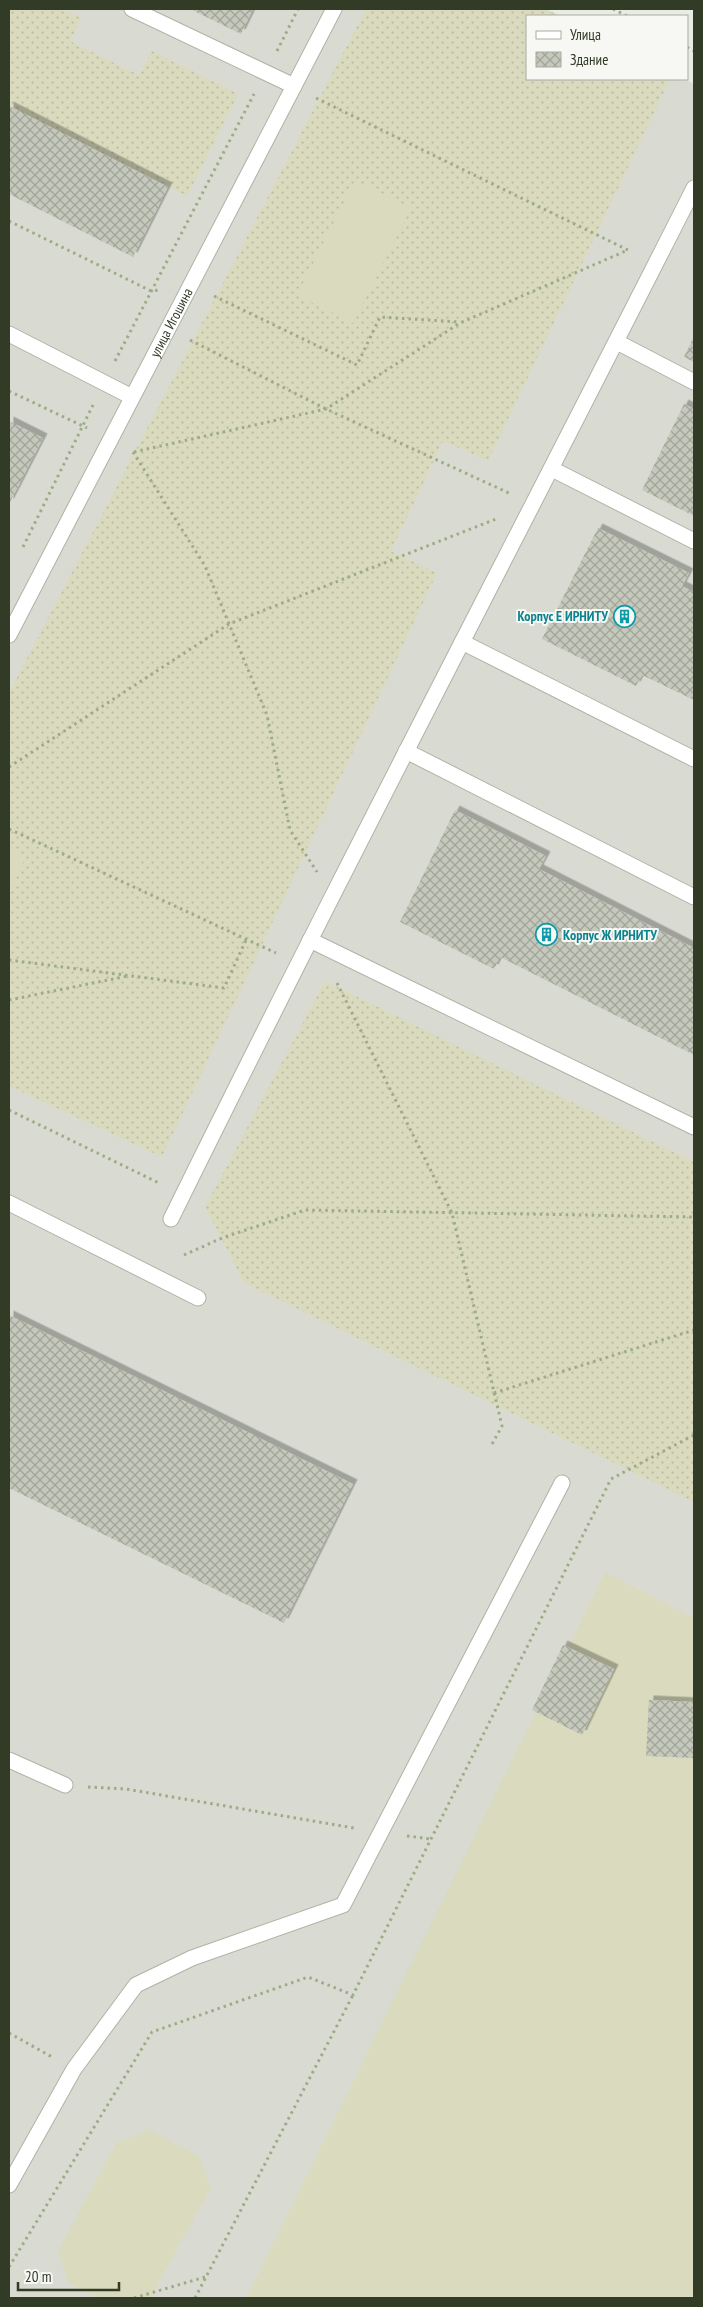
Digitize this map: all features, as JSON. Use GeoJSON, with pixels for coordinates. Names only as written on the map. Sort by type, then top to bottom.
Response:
{"type":"FeatureCollection","features":[{"type":"Feature","properties":{"kind":"street","name":"улица Игошина"},"geometry":{"type":"LineString","coordinates":[[11,627],[334,9]]}},
{"type":"Feature","properties":{"kind":"street"},"geometry":{"type":"LineString","coordinates":[[138,10],[294,86]]}},
{"type":"Feature","properties":{"kind":"street"},"geometry":{"type":"LineString","coordinates":[[170,1219],[406,751],[617,342],[694,188]]}},
{"type":"Feature","properties":{"kind":"street"},"geometry":{"type":"LineString","coordinates":[[9,334],[132,397]]}},
{"type":"Feature","properties":{"kind":"street"},"geometry":{"type":"LineString","coordinates":[[617,342],[694,382]]}},
{"type":"Feature","properties":{"kind":"street"},"geometry":{"type":"LineString","coordinates":[[552,469],[694,542]]}},
{"type":"Feature","properties":{"kind":"street"},"geometry":{"type":"LineString","coordinates":[[462,642],[694,759]]}},
{"type":"Feature","properties":{"kind":"street"},"geometry":{"type":"LineString","coordinates":[[406,751],[694,897]]}},
{"type":"Feature","properties":{"kind":"street"},"geometry":{"type":"LineString","coordinates":[[310,940],[694,1127]]}},
{"type":"Feature","properties":{"kind":"street"},"geometry":{"type":"LineString","coordinates":[[9,1203],[198,1298]]}},
{"type":"Feature","properties":{"kind":"street"},"geometry":{"type":"LineString","coordinates":[[9,2185],[74,2069],[136,1985],[192,1958],[343,1905],[562,1482]]}},
{"type":"Feature","properties":{"kind":"street"},"geometry":{"type":"LineString","coordinates":[[9,1760],[65,1786]]}},
{"type":"Feature","properties":{"kind":"path"},"geometry":{"type":"LineString","coordinates":[[22,550],[104,382],[298,9]]}},
{"type":"Feature","properties":{"kind":"path"},"geometry":{"type":"LineString","coordinates":[[613,9],[626,15]]}},
{"type":"Feature","properties":{"kind":"path"},"geometry":{"type":"LineString","coordinates":[[314,96],[656,263]]}},
{"type":"Feature","properties":{"kind":"path"},"geometry":{"type":"LineString","coordinates":[[9,220],[151,292]]}},
{"type":"Feature","properties":{"kind":"path"},"geometry":{"type":"LineString","coordinates":[[134,452],[326,409],[460,323],[628,250]]}},
{"type":"Feature","properties":{"kind":"path"},"geometry":{"type":"LineString","coordinates":[[213,296],[357,365],[380,318],[460,323]]}},
{"type":"Feature","properties":{"kind":"path"},"geometry":{"type":"LineString","coordinates":[[188,339],[326,409],[534,504]]}},
{"type":"Feature","properties":{"kind":"path"},"geometry":{"type":"LineString","coordinates":[[9,391],[82,426]]}},
{"type":"Feature","properties":{"kind":"path"},"geometry":{"type":"LineString","coordinates":[[9,767],[229,624],[534,504]]}},
{"type":"Feature","properties":{"kind":"path"},"geometry":{"type":"LineString","coordinates":[[9,829],[278,955],[310,940]]}},
{"type":"Feature","properties":{"kind":"path"},"geometry":{"type":"LineString","coordinates":[[9,960],[224,988],[246,940]]}},
{"type":"Feature","properties":{"kind":"path"},"geometry":{"type":"LineString","coordinates":[[345,957],[335,979],[452,1213],[502,1426],[491,1446]]}},
{"type":"Feature","properties":{"kind":"path"},"geometry":{"type":"LineString","coordinates":[[9,1000],[132,976]]}},
{"type":"Feature","properties":{"kind":"path"},"geometry":{"type":"LineString","coordinates":[[9,1110],[183,1194]]}},
{"type":"Feature","properties":{"kind":"path"},"geometry":{"type":"LineString","coordinates":[[184,1255],[222,1238],[305,1210],[694,1217]]}},
{"type":"Feature","properties":{"kind":"path"},"geometry":{"type":"LineString","coordinates":[[494,1393],[694,1330]]}},
{"type":"Feature","properties":{"kind":"path"},"geometry":{"type":"LineString","coordinates":[[65,1786],[126,1789],[380,1833],[431,1839]]}},
{"type":"Feature","properties":{"kind":"path"},"geometry":{"type":"LineString","coordinates":[[194,2298],[353,1995]]}},
{"type":"Feature","properties":{"kind":"path"},"geometry":{"type":"LineString","coordinates":[[9,2033],[74,2069]]}},
{"type":"Feature","properties":{"kind":"path"},"geometry":{"type":"LineString","coordinates":[[134,2298],[206,2277]]}},
{"type":"Feature","properties":{"kind":"shaded area"},"geometry":{"type":"Polygon","coordinates":[[[9,9],[546,9],[559,15],[526,15],[526,80],[686,80],[694,84],[694,2298],[9,2298],[9,9]]]}},
{"type":"Feature","properties":{"kind":"green space"},"geometry":{"type":"Polygon","coordinates":[[[9,9],[62,9],[81,18],[70,41],[139,75],[152,51],[238,94],[187,196],[9,106],[9,9]]]}},
{"type":"Feature","properties":{"kind":"green space"},"geometry":{"type":"Polygon","coordinates":[[[366,9],[545,9],[558,15],[526,15],[526,80],[670,80],[488,461],[443,441],[391,551],[437,573],[162,1157],[9,1086],[9,693],[366,9]]]}},
{"type":"Feature","properties":{"kind":"green space"},"geometry":{"type":"Polygon","coordinates":[[[355,180],[411,208],[353,323],[297,295],[355,180]]]}},
{"type":"Feature","properties":{"kind":"green space"},"geometry":{"type":"Polygon","coordinates":[[[9,848],[26,856],[9,893],[9,848]]]}},
{"type":"Feature","properties":{"kind":"green space"},"geometry":{"type":"Polygon","coordinates":[[[325,981],[694,1162],[694,1502],[244,1283],[205,1207],[325,981]]]}},
{"type":"Feature","properties":{"kind":"green space"},"geometry":{"type":"Polygon","coordinates":[[[605,1572],[694,1618],[694,2298],[246,2298],[605,1572]]]}},
{"type":"Feature","properties":{"kind":"green space"},"geometry":{"type":"Polygon","coordinates":[[[149,2130],[198,2156],[211,2187],[151,2297],[99,2298],[68,2283],[58,2251],[116,2143],[149,2130]]]}},
{"type":"Feature","properties":{"kind":"building"},"geometry":{"type":"Polygon","coordinates":[[[190,9],[253,9],[241,34],[190,9]]]}},
{"type":"Feature","properties":{"kind":"building"},"geometry":{"type":"Polygon","coordinates":[[[9,106],[168,187],[133,257],[9,194],[9,106]]]}},
{"type":"Feature","properties":{"kind":"building"},"geometry":{"type":"Polygon","coordinates":[[[694,336],[694,362],[684,357],[694,336]]]}},
{"type":"Feature","properties":{"kind":"building"},"geometry":{"type":"Polygon","coordinates":[[[684,404],[694,409],[694,516],[642,490],[684,404]]]}},
{"type":"Feature","properties":{"kind":"building"},"geometry":{"type":"Polygon","coordinates":[[[9,421],[43,438],[9,504],[9,421]]]}},
{"type":"Feature","properties":{"kind":"building","name":"Корпус Е ИРНИТУ"},"geometry":{"type":"Polygon","coordinates":[[[598,528],[689,573],[682,586],[694,592],[694,700],[642,675],[636,686],[542,639],[598,528]]]}},
{"type":"Feature","properties":{"kind":"building","name":"Корпус Ж ИРНИТУ"},"geometry":{"type":"Polygon","coordinates":[[[455,810],[546,856],[539,869],[694,948],[694,1055],[500,957],[494,969],[400,922],[455,810]]]}},
{"type":"Feature","properties":{"kind":"building"},"geometry":{"type":"Polygon","coordinates":[[[9,1315],[353,1484],[284,1623],[9,1488],[9,1315]]]}},
{"type":"Feature","properties":{"kind":"building"},"geometry":{"type":"Polygon","coordinates":[[[563,1645],[614,1669],[582,1735],[532,1710],[563,1645]]]}},
{"type":"Feature","properties":{"kind":"building"},"geometry":{"type":"Polygon","coordinates":[[[649,1700],[694,1702],[694,1758],[646,1756],[649,1700]]]}},
{"type":"Feature","properties":{"kind":"place","name":"Корпус Е ИРНИТУ"},"geometry":{"type":"Point","coordinates":[624,616]}},
{"type":"Feature","properties":{"kind":"place","name":"Корпус Ж ИРНИТУ"},"geometry":{"type":"Point","coordinates":[547,935]}}]}
